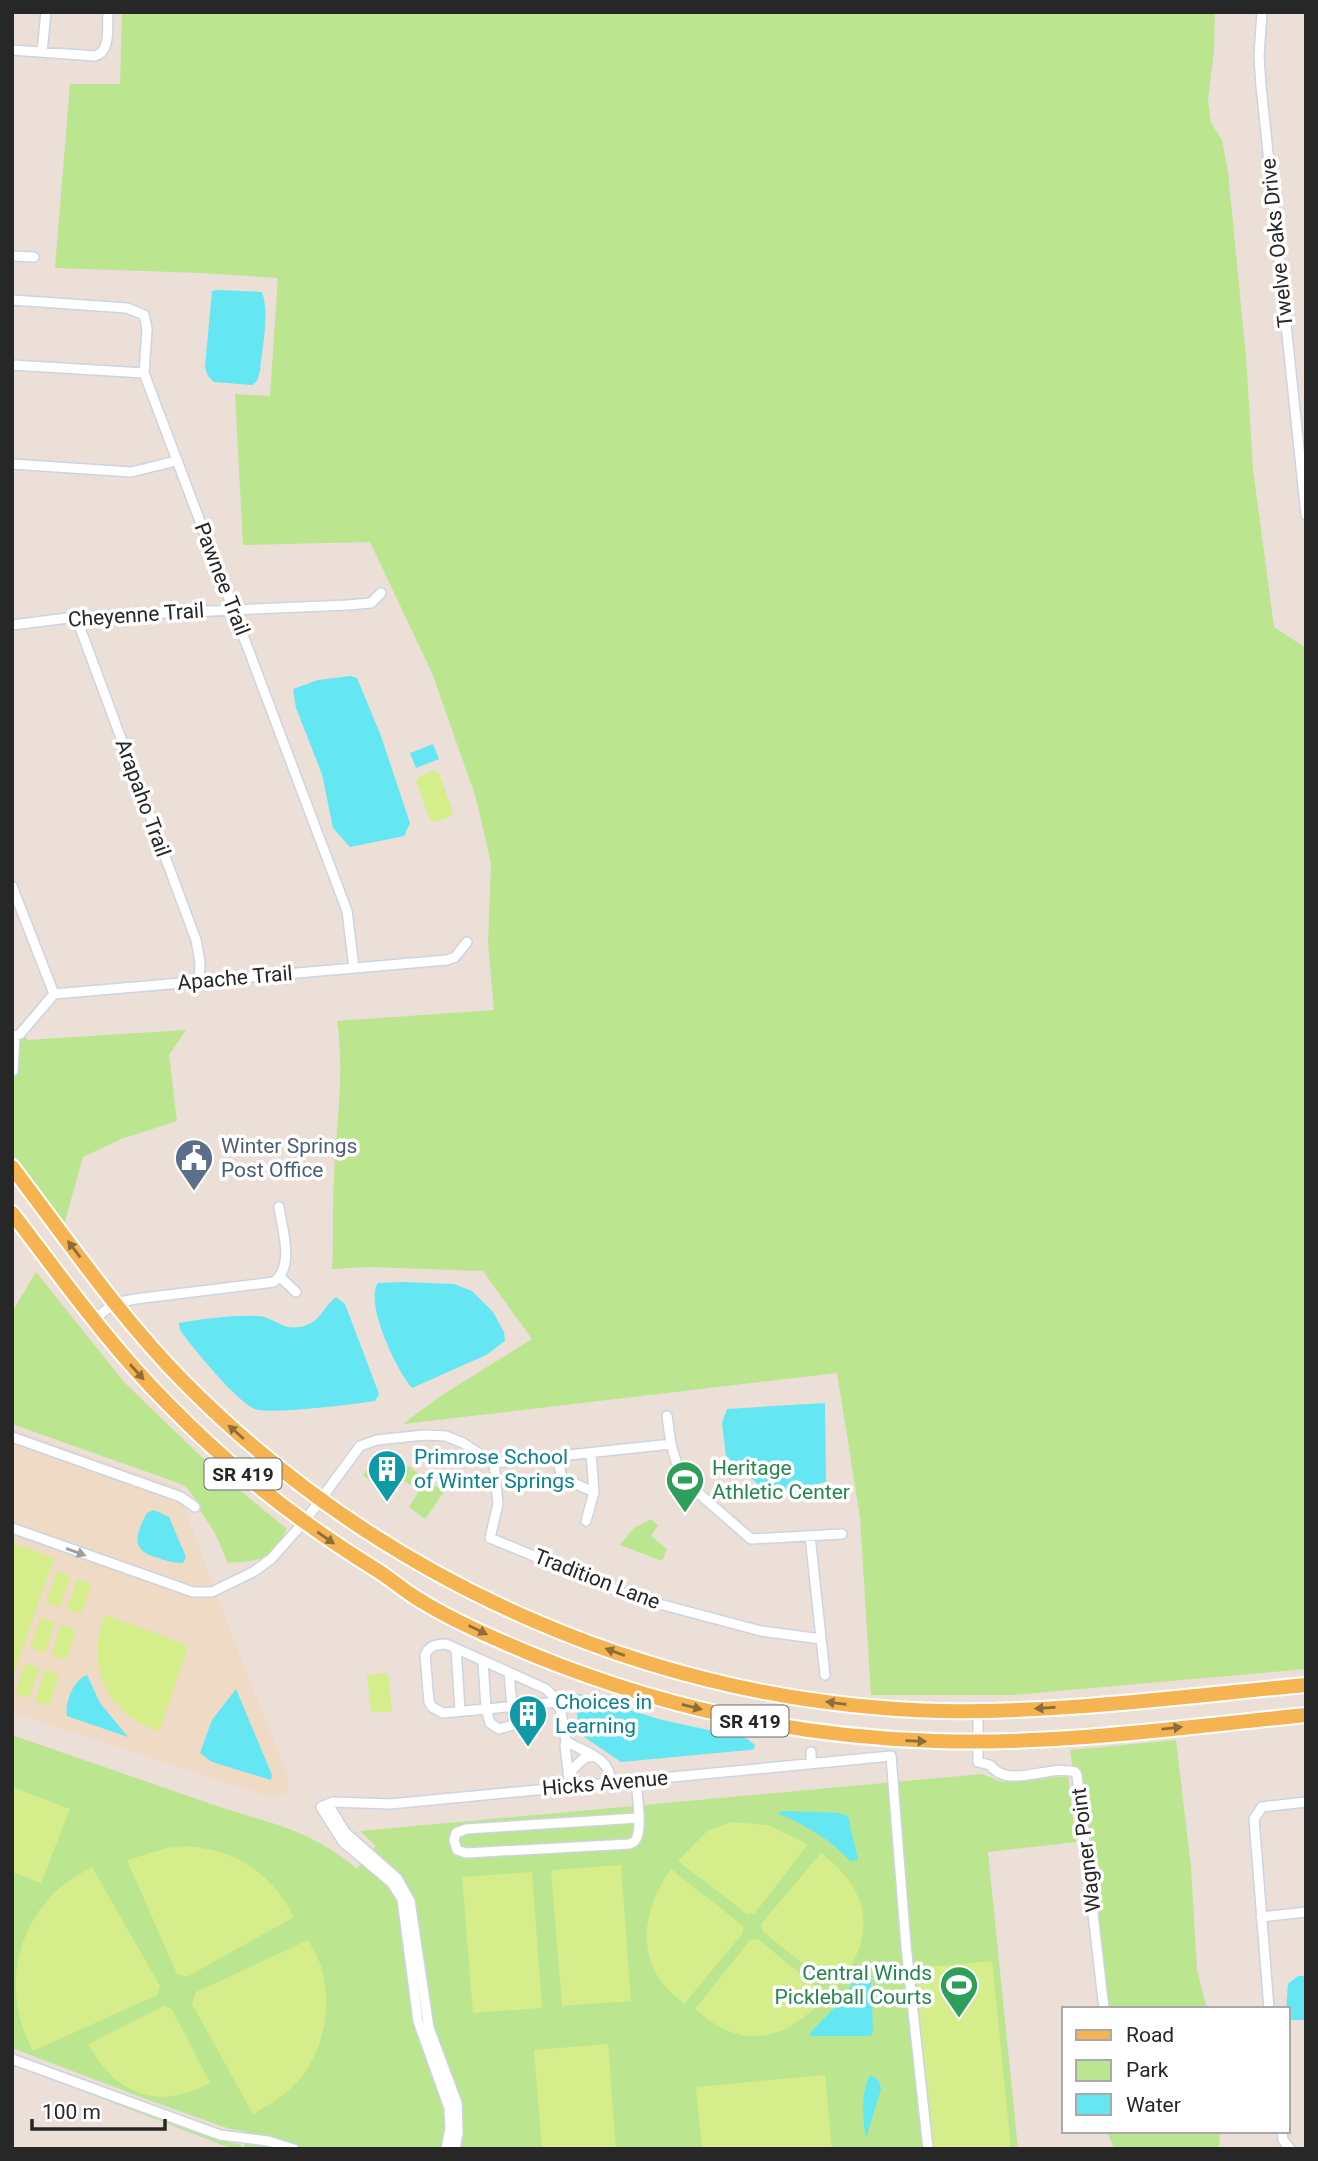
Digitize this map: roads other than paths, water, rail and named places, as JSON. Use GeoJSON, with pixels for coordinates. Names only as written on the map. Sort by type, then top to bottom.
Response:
{"type":"FeatureCollection","features":[{"type":"Feature","properties":{"kind":"main road","name":"SR 419"},"geometry":{"type":"LineString","coordinates":[[12,1167],[115,1303],[159,1356],[264,1456],[321,1500],[393,1548],[473,1593],[560,1632],[626,1657],[727,1684],[793,1697],[902,1709],[978,1711],[1070,1706],[1306,1685]]}},
{"type":"Feature","properties":{"kind":"main road","name":"SR 419"},"geometry":{"type":"LineString","coordinates":[[12,1213],[93,1320],[140,1375],[192,1428],[247,1477],[304,1522],[418,1599],[537,1656],[617,1686],[721,1714],[791,1728],[864,1738],[978,1742],[1104,1735],[1306,1715]]}},
{"type":"Feature","properties":{"kind":"street"},"geometry":{"type":"LineString","coordinates":[[42,52],[46,12]]}},
{"type":"Feature","properties":{"kind":"street"},"geometry":{"type":"LineString","coordinates":[[12,50],[95,56],[101,54],[105,49],[108,12]]}},
{"type":"Feature","properties":{"kind":"street","name":"Twelve Oaks Drive"},"geometry":{"type":"LineString","coordinates":[[1262,12],[1259,56],[1261,86],[1306,515]]}},
{"type":"Feature","properties":{"kind":"street"},"geometry":{"type":"LineString","coordinates":[[12,256],[34,257]]}},
{"type":"Feature","properties":{"kind":"street","name":"Pawnee Trail"},"geometry":{"type":"LineString","coordinates":[[12,300],[127,309],[144,315],[147,329],[144,373],[347,911],[354,968]]}},
{"type":"Feature","properties":{"kind":"street"},"geometry":{"type":"LineString","coordinates":[[12,365],[144,373]]}},
{"type":"Feature","properties":{"kind":"street"},"geometry":{"type":"LineString","coordinates":[[12,464],[131,472],[176,461]]}},
{"type":"Feature","properties":{"kind":"street","name":"Cheyenne Trail"},"geometry":{"type":"LineString","coordinates":[[12,625],[76,617],[371,603],[381,593]]}},
{"type":"Feature","properties":{"kind":"street","name":"Arapaho Trail"},"geometry":{"type":"LineString","coordinates":[[76,617],[196,940],[200,962],[199,981]]}},
{"type":"Feature","properties":{"kind":"street"},"geometry":{"type":"LineString","coordinates":[[12,887],[54,994],[20,1034],[14,1036],[13,1071]]}},
{"type":"Feature","properties":{"kind":"street","name":"Apache Trail"},"geometry":{"type":"LineString","coordinates":[[54,994],[447,960],[456,957],[467,942]]}},
{"type":"Feature","properties":{"kind":"street"},"geometry":{"type":"LineString","coordinates":[[93,1320],[115,1303],[274,1282],[284,1269],[286,1255],[279,1207]]}},
{"type":"Feature","properties":{"kind":"street"},"geometry":{"type":"LineString","coordinates":[[280,1276],[296,1292]]}},
{"type":"Feature","properties":{"kind":"street"},"geometry":{"type":"LineString","coordinates":[[667,1416],[671,1444],[681,1478],[751,1539],[842,1534]]}},
{"type":"Feature","properties":{"kind":"street"},"geometry":{"type":"LineString","coordinates":[[12,1528],[193,1592],[212,1592],[253,1572],[271,1559],[304,1522],[360,1446],[377,1440],[446,1436],[463,1443],[494,1464],[671,1444]]}},
{"type":"Feature","properties":{"kind":"street"},"geometry":{"type":"LineString","coordinates":[[12,1437],[181,1497],[195,1507]]}},
{"type":"Feature","properties":{"kind":"street"},"geometry":{"type":"LineString","coordinates":[[586,1521],[594,1492],[591,1453]]}},
{"type":"Feature","properties":{"kind":"street"},"geometry":{"type":"LineString","coordinates":[[556,1457],[562,1478],[594,1492]]}},
{"type":"Feature","properties":{"kind":"street","name":"Tradition Lane"},"geometry":{"type":"LineString","coordinates":[[494,1464],[498,1504],[490,1538],[633,1597],[761,1631],[821,1639]]}},
{"type":"Feature","properties":{"kind":"street"},"geometry":{"type":"LineString","coordinates":[[810,1536],[825,1675]]}},
{"type":"Feature","properties":{"kind":"street"},"geometry":{"type":"LineString","coordinates":[[559,1702],[443,1713],[429,1702],[425,1655],[434,1645],[446,1644],[547,1689],[559,1702],[570,1786]]}},
{"type":"Feature","properties":{"kind":"street"},"geometry":{"type":"LineString","coordinates":[[456,1649],[460,1711]]}},
{"type":"Feature","properties":{"kind":"street"},"geometry":{"type":"LineString","coordinates":[[483,1661],[486,1709],[490,1723],[499,1729],[513,1725],[509,1672]]}},
{"type":"Feature","properties":{"kind":"street"},"geometry":{"type":"LineString","coordinates":[[978,1711],[978,1742]]}},
{"type":"Feature","properties":{"kind":"street"},"geometry":{"type":"LineString","coordinates":[[566,1741],[605,1762],[610,1770],[611,1782]]}},
{"type":"Feature","properties":{"kind":"street","name":"Wagner Point"},"geometry":{"type":"LineString","coordinates":[[978,1742],[978,1762],[990,1765],[1002,1775],[1062,1769],[1077,1775],[1104,2007]]}},
{"type":"Feature","properties":{"kind":"street"},"geometry":{"type":"LineString","coordinates":[[811,1752],[811,1764]]}},
{"type":"Feature","properties":{"kind":"street"},"geometry":{"type":"LineString","coordinates":[[568,1774],[584,1758],[594,1756]]}},
{"type":"Feature","properties":{"kind":"street","name":"Hicks Avenue"},"geometry":{"type":"LineString","coordinates":[[324,1806],[333,1802],[390,1804],[891,1756],[906,1946],[929,2149]]}},
{"type":"Feature","properties":{"kind":"street"},"geometry":{"type":"LineString","coordinates":[[636,1780],[638,1818],[637,1837],[629,1844],[466,1853],[459,1851],[454,1844],[456,1833],[466,1829],[638,1818]]}},
{"type":"Feature","properties":{"kind":"street"},"geometry":{"type":"LineString","coordinates":[[1269,2007],[1254,1819],[1262,1807],[1306,1802]]}},
{"type":"Feature","properties":{"kind":"street"},"geometry":{"type":"LineString","coordinates":[[324,1806],[343,1842],[392,1883],[402,1899],[418,2021],[449,2108],[450,2128],[446,2149]]}},
{"type":"Feature","properties":{"kind":"street"},"geometry":{"type":"LineString","coordinates":[[324,1806],[345,1832],[397,1878],[410,1901],[429,2028],[457,2103],[458,2133],[455,2149]]}},
{"type":"Feature","properties":{"kind":"street"},"geometry":{"type":"LineString","coordinates":[[1261,1917],[1306,1912]]}},
{"type":"Feature","properties":{"kind":"street"},"geometry":{"type":"LineString","coordinates":[[12,2059],[220,2136],[268,2141],[294,2149]]}},
{"type":"Feature","properties":{"kind":"street"},"geometry":{"type":"LineString","coordinates":[[1282,2133],[1283,2140],[1290,2149]]}},
{"type":"Feature","properties":{"kind":"water"},"geometry":{"type":"Polygon","coordinates":[[[212,291],[262,292],[265,331],[260,371],[257,381],[252,385],[214,382],[208,376],[205,367],[212,291]]]}},
{"type":"Feature","properties":{"kind":"water"},"geometry":{"type":"Polygon","coordinates":[[[350,676],[357,678],[381,736],[410,823],[404,836],[350,847],[333,828],[322,774],[296,708],[293,689],[318,680],[350,676]]]}},
{"type":"Feature","properties":{"kind":"water"},"geometry":{"type":"Polygon","coordinates":[[[433,744],[439,759],[416,768],[410,753],[433,744]]]}},
{"type":"Feature","properties":{"kind":"water"},"geometry":{"type":"Polygon","coordinates":[[[378,1283],[454,1284],[472,1291],[493,1312],[504,1332],[505,1341],[486,1355],[412,1388],[391,1353],[375,1305],[378,1283]]]}},
{"type":"Feature","properties":{"kind":"water"},"geometry":{"type":"Polygon","coordinates":[[[336,1297],[345,1304],[379,1394],[375,1401],[293,1410],[255,1409],[237,1396],[180,1330],[179,1323],[237,1316],[264,1317],[290,1327],[304,1326],[314,1321],[336,1297]]]}},
{"type":"Feature","properties":{"kind":"water"},"geometry":{"type":"Polygon","coordinates":[[[825,1403],[826,1482],[780,1493],[761,1487],[726,1456],[722,1423],[727,1409],[825,1403]]]}},
{"type":"Feature","properties":{"kind":"water"},"geometry":{"type":"Polygon","coordinates":[[[154,1510],[169,1517],[186,1557],[183,1563],[147,1554],[138,1545],[138,1533],[143,1520],[147,1513],[154,1510]]]}},
{"type":"Feature","properties":{"kind":"water"},"geometry":{"type":"Polygon","coordinates":[[[87,1675],[100,1703],[128,1737],[67,1716],[71,1692],[87,1675]]]}},
{"type":"Feature","properties":{"kind":"water"},"geometry":{"type":"Polygon","coordinates":[[[236,1689],[272,1775],[271,1780],[212,1762],[200,1753],[212,1720],[236,1689]]]}},
{"type":"Feature","properties":{"kind":"water"},"geometry":{"type":"Polygon","coordinates":[[[578,1694],[662,1720],[746,1738],[755,1745],[754,1749],[621,1762],[580,1734],[575,1701],[578,1694]]]}},
{"type":"Feature","properties":{"kind":"water"},"geometry":{"type":"Polygon","coordinates":[[[786,1811],[839,1813],[848,1816],[858,1860],[850,1861],[818,1834],[779,1814],[786,1811]]]}},
{"type":"Feature","properties":{"kind":"water"},"geometry":{"type":"Polygon","coordinates":[[[865,1970],[871,1976],[871,2036],[810,2036],[840,2002],[860,1972],[865,1970]]]}},
{"type":"Feature","properties":{"kind":"water"},"geometry":{"type":"Polygon","coordinates":[[[1298,1976],[1306,1976],[1306,2020],[1292,2020],[1290,2018],[1290,2007],[1286,2007],[1288,1984],[1298,1976]]]}},
{"type":"Feature","properties":{"kind":"water"},"geometry":{"type":"Polygon","coordinates":[[[871,2075],[879,2081],[881,2089],[866,2138],[864,2097],[871,2075]]]}},
{"type":"Feature","properties":{"kind":"place","name":"Winter Springs Post Office"},"geometry":{"type":"Point","coordinates":[194,1192]}},
{"type":"Feature","properties":{"kind":"place","name":"Primrose School of Winter Springs"},"geometry":{"type":"Point","coordinates":[387,1503]}},
{"type":"Feature","properties":{"kind":"place","name":"Heritage Athletic Center"},"geometry":{"type":"Point","coordinates":[685,1514]}},
{"type":"Feature","properties":{"kind":"place","name":"Choices in Learning"},"geometry":{"type":"Point","coordinates":[528,1748]}},
{"type":"Feature","properties":{"kind":"place","name":"Central Winds Pickleball Courts"},"geometry":{"type":"Point","coordinates":[959,2019]}}]}
